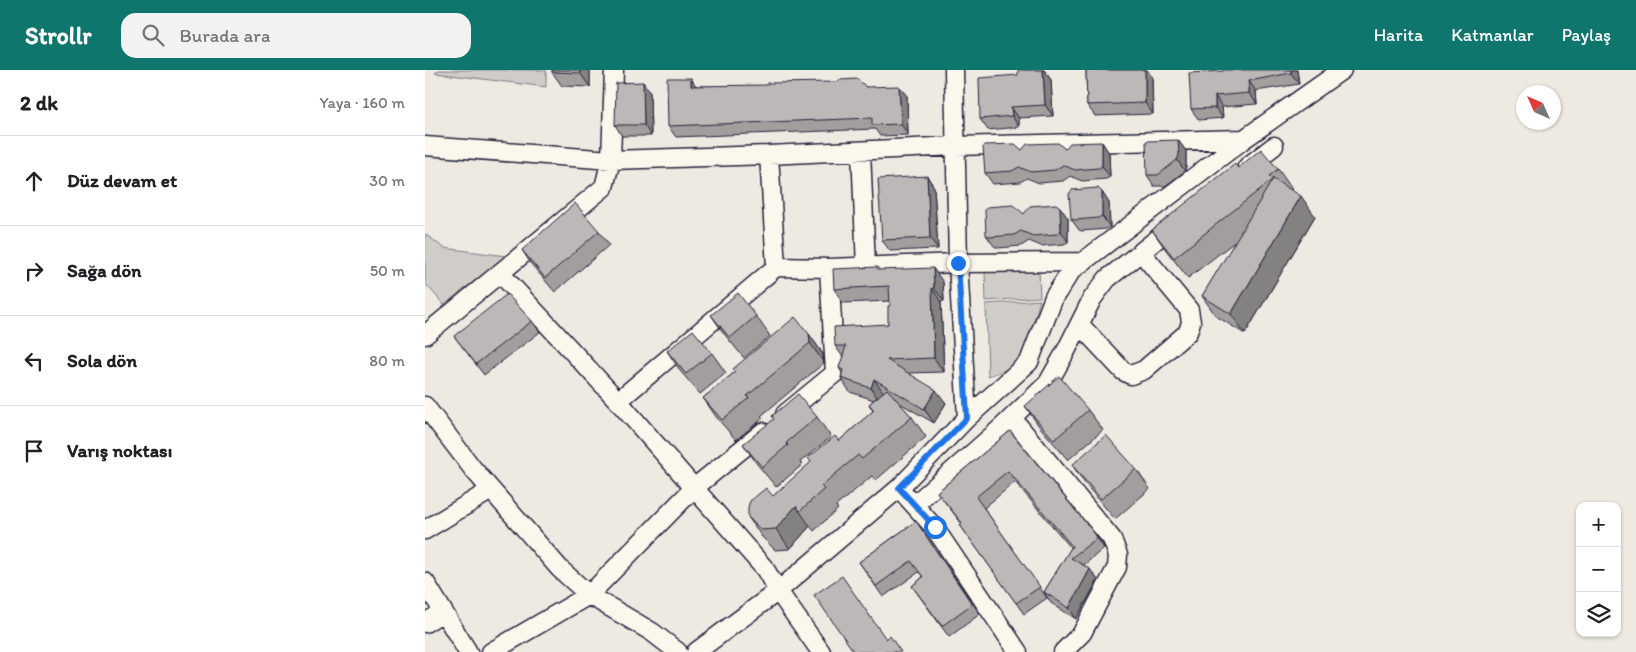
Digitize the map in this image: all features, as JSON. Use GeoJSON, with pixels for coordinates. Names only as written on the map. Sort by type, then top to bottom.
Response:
{"type":"FeatureCollection","features":[{"type":"Feature","properties":{"kind":"street"},"geometry":{"type":"LineString","coordinates":[[425,335],[604,187],[611,160],[615,70]]}},
{"type":"Feature","properties":{"kind":"street"},"geometry":{"type":"LineString","coordinates":[[954,70],[958,263],[967,418]]}},
{"type":"Feature","properties":{"kind":"street"},"geometry":{"type":"LineString","coordinates":[[696,652],[778,591],[899,488],[967,418],[1029,362],[1054,297],[1072,270],[1244,139],[1342,70]]}},
{"type":"Feature","properties":{"kind":"street"},"geometry":{"type":"LineString","coordinates":[[425,146],[611,160],[956,146],[1244,139]]}},
{"type":"Feature","properties":{"kind":"street"},"geometry":{"type":"LineString","coordinates":[[1237,175],[1274,146]]}},
{"type":"Feature","properties":{"kind":"street"},"geometry":{"type":"LineString","coordinates":[[861,150],[866,267]]}},
{"type":"Feature","properties":{"kind":"street"},"geometry":{"type":"LineString","coordinates":[[769,155],[776,267]]}},
{"type":"Feature","properties":{"kind":"street"},"geometry":{"type":"LineString","coordinates":[[914,505],[1012,418],[1048,383],[1092,299],[1107,279],[1186,216]]}},
{"type":"Feature","properties":{"kind":"street"},"geometry":{"type":"LineString","coordinates":[[1080,325],[1123,371],[1131,375],[1144,370],[1188,332],[1191,322],[1189,310],[1141,252]]}},
{"type":"Feature","properties":{"kind":"street"},"geometry":{"type":"LineString","coordinates":[[618,401],[776,267],[829,268],[958,263],[1083,262]]}},
{"type":"Feature","properties":{"kind":"street"},"geometry":{"type":"LineString","coordinates":[[491,652],[589,595],[694,488],[835,374],[829,268]]}},
{"type":"Feature","properties":{"kind":"street"},"geometry":{"type":"LineString","coordinates":[[500,273],[618,401],[765,569],[778,591],[821,652]]}},
{"type":"Feature","properties":{"kind":"street"},"geometry":{"type":"LineString","coordinates":[[425,406],[473,469],[561,569],[589,595],[652,632],[678,652]]}},
{"type":"Feature","properties":{"kind":"street"},"geometry":{"type":"LineString","coordinates":[[1012,418],[1112,539],[1117,549],[1117,567],[1083,633],[1063,652]]}},
{"type":"Feature","properties":{"kind":"street"},"geometry":{"type":"LineString","coordinates":[[899,488],[935,527],[1018,652]]}},
{"type":"Feature","properties":{"kind":"street"},"geometry":{"type":"LineString","coordinates":[[425,530],[491,490]]}},
{"type":"Feature","properties":{"kind":"street"},"geometry":{"type":"LineString","coordinates":[[425,582],[468,652]]}},
{"type":"Feature","properties":{"kind":"street"},"geometry":{"type":"LineString","coordinates":[[425,623],[443,612]]}},
{"type":"Feature","properties":{"kind":"shaded area"},"geometry":{"type":"Polygon","coordinates":[[[439,70],[546,70],[546,87],[435,73],[439,70]]]}},
{"type":"Feature","properties":{"kind":"shaded area"},"geometry":{"type":"Polygon","coordinates":[[[425,234],[444,248],[506,256],[444,305],[425,283],[425,234]]]}},
{"type":"Feature","properties":{"kind":"shaded area"},"geometry":{"type":"Polygon","coordinates":[[[1039,267],[1040,297],[986,301],[985,271],[1039,267]]]}},
{"type":"Feature","properties":{"kind":"shaded area"},"geometry":{"type":"Polygon","coordinates":[[[1040,300],[1028,343],[1021,358],[1011,367],[988,376],[986,304],[1040,300]]]}},
{"type":"Feature","properties":{"kind":"building"},"geometry":{"type":"Polygon","coordinates":[[[552,70],[580,70],[580,73],[552,72],[552,70]]]}},
{"type":"Feature","properties":{"kind":"building"},"geometry":{"type":"Polygon","coordinates":[[[1018,70],[1043,70],[1045,105],[1011,107],[1012,116],[980,119],[979,78],[1018,75],[1018,70]]]}},
{"type":"Feature","properties":{"kind":"building"},"geometry":{"type":"Polygon","coordinates":[[[1086,70],[1145,70],[1145,103],[1087,105],[1086,70]]]}},
{"type":"Feature","properties":{"kind":"building"},"geometry":{"type":"Polygon","coordinates":[[[1223,70],[1291,70],[1291,73],[1249,81],[1249,93],[1215,96],[1215,108],[1191,109],[1189,73],[1223,70]]]}},
{"type":"Feature","properties":{"kind":"building"},"geometry":{"type":"Polygon","coordinates":[[[667,78],[691,78],[691,86],[767,85],[767,83],[837,82],[839,80],[858,79],[866,87],[899,86],[901,124],[872,125],[872,118],[668,126],[667,78]]]}},
{"type":"Feature","properties":{"kind":"building"},"geometry":{"type":"Polygon","coordinates":[[[643,82],[644,125],[615,125],[616,83],[643,82]]]}},
{"type":"Feature","properties":{"kind":"building"},"geometry":{"type":"Polygon","coordinates":[[[1178,140],[1179,155],[1177,160],[1158,175],[1147,175],[1146,141],[1178,140]]]}},
{"type":"Feature","properties":{"kind":"building"},"geometry":{"type":"Polygon","coordinates":[[[1102,142],[1102,166],[1099,168],[1075,170],[1063,165],[1055,170],[1031,172],[1019,167],[1012,171],[985,173],[984,145],[1015,144],[1022,150],[1027,144],[1058,143],[1065,149],[1070,143],[1102,142]]]}},
{"type":"Feature","properties":{"kind":"building"},"geometry":{"type":"Polygon","coordinates":[[[1261,149],[1278,169],[1269,176],[1273,179],[1174,258],[1152,230],[1235,164],[1238,168],[1261,149]]]}},
{"type":"Feature","properties":{"kind":"building"},"geometry":{"type":"Polygon","coordinates":[[[927,176],[930,238],[882,240],[878,179],[927,176]]]}},
{"type":"Feature","properties":{"kind":"building"},"geometry":{"type":"Polygon","coordinates":[[[1273,179],[1301,196],[1231,314],[1202,296],[1273,179]]]}},
{"type":"Feature","properties":{"kind":"building"},"geometry":{"type":"Polygon","coordinates":[[[1098,188],[1102,192],[1102,216],[1098,218],[1071,219],[1069,194],[1072,190],[1098,188]]]}},
{"type":"Feature","properties":{"kind":"building"},"geometry":{"type":"Polygon","coordinates":[[[575,203],[599,231],[545,278],[522,250],[575,203]]]}},
{"type":"Feature","properties":{"kind":"building"},"geometry":{"type":"Polygon","coordinates":[[[1056,204],[1060,207],[1061,231],[1057,234],[1033,236],[1021,231],[1014,235],[990,237],[986,235],[985,210],[987,207],[1013,205],[1024,214],[1030,206],[1056,204]]]}},
{"type":"Feature","properties":{"kind":"building"},"geometry":{"type":"Polygon","coordinates":[[[878,267],[878,270],[933,268],[934,358],[887,360],[936,390],[924,409],[874,379],[871,388],[841,378],[843,370],[839,368],[846,346],[835,346],[834,327],[888,324],[888,306],[890,306],[889,286],[834,289],[833,269],[878,267]]]}},
{"type":"Feature","properties":{"kind":"building"},"geometry":{"type":"Polygon","coordinates":[[[738,293],[756,316],[730,338],[711,315],[738,293]]]}},
{"type":"Feature","properties":{"kind":"building"},"geometry":{"type":"Polygon","coordinates":[[[507,294],[532,321],[476,364],[454,336],[507,294]]]}},
{"type":"Feature","properties":{"kind":"building"},"geometry":{"type":"Polygon","coordinates":[[[795,317],[809,334],[810,343],[747,396],[749,398],[722,420],[703,398],[735,372],[733,369],[795,317]]]}},
{"type":"Feature","properties":{"kind":"building"},"geometry":{"type":"Polygon","coordinates":[[[693,330],[712,353],[686,374],[667,351],[693,330]]]}},
{"type":"Feature","properties":{"kind":"building"},"geometry":{"type":"Polygon","coordinates":[[[1059,376],[1088,410],[1054,440],[1025,406],[1059,376]]]}},
{"type":"Feature","properties":{"kind":"building"},"geometry":{"type":"Polygon","coordinates":[[[887,389],[912,417],[862,459],[858,455],[821,486],[824,489],[800,511],[796,506],[776,529],[761,530],[748,517],[750,501],[766,488],[773,496],[811,462],[808,458],[835,436],[839,441],[874,410],[869,404],[887,389]]]}},
{"type":"Feature","properties":{"kind":"building"},"geometry":{"type":"Polygon","coordinates":[[[798,394],[817,417],[786,443],[788,445],[762,467],[743,444],[774,419],[772,416],[798,394]]]}},
{"type":"Feature","properties":{"kind":"building"},"geometry":{"type":"Polygon","coordinates":[[[1010,431],[1097,538],[1071,558],[1090,569],[1069,608],[1044,592],[1072,546],[1008,471],[976,497],[1040,587],[1016,603],[960,525],[962,523],[937,492],[1010,431]]]}},
{"type":"Feature","properties":{"kind":"building"},"geometry":{"type":"Polygon","coordinates":[[[1106,435],[1136,469],[1101,499],[1072,465],[1106,435]]]}},
{"type":"Feature","properties":{"kind":"building"},"geometry":{"type":"Polygon","coordinates":[[[916,521],[972,604],[942,626],[912,586],[923,577],[911,561],[876,586],[859,562],[916,521]]]}},
{"type":"Feature","properties":{"kind":"building"},"geometry":{"type":"Polygon","coordinates":[[[842,576],[886,639],[890,636],[901,652],[854,652],[814,595],[842,576]]]}},
{"type":"Feature","properties":{"kind":"route"},"geometry":{"type":"LineString","coordinates":[[935,527],[899,488],[967,418],[958,263]]}}]}
